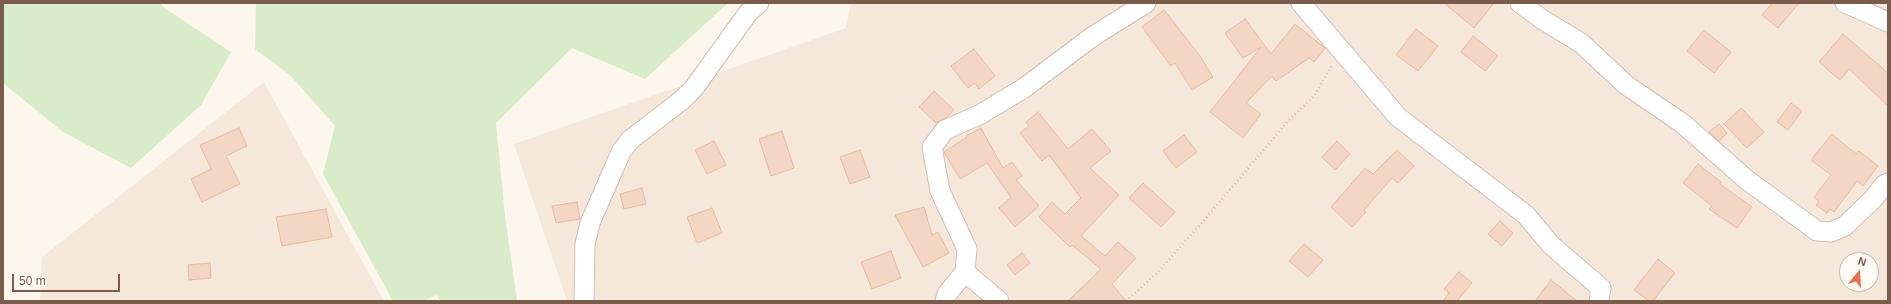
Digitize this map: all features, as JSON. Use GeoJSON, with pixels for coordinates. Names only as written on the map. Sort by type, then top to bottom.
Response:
{"type":"FeatureCollection","features":[{"type":"Feature","properties":{"kind":"street"},"geometry":{"type":"LineString","coordinates":[[584,301],[585,244],[590,222],[622,152],[630,140],[682,100],[694,88],[744,19],[759,3]]}},
{"type":"Feature","properties":{"kind":"street"},"geometry":{"type":"LineString","coordinates":[[945,301],[947,294],[965,272],[967,249],[940,191],[932,147],[945,130],[981,114],[1024,88],[1092,37],[1146,3]]}},
{"type":"Feature","properties":{"kind":"street"},"geometry":{"type":"LineString","coordinates":[[1301,3],[1398,117],[1526,214],[1551,246],[1601,288],[1599,301]]}},
{"type":"Feature","properties":{"kind":"street"},"geometry":{"type":"LineString","coordinates":[[1520,3],[1543,20],[1581,43],[1626,84],[1682,123],[1748,180],[1817,231],[1831,232],[1844,226],[1888,183]]}},
{"type":"Feature","properties":{"kind":"street"},"geometry":{"type":"LineString","coordinates":[[1845,3],[1888,22]]}},
{"type":"Feature","properties":{"kind":"street"},"geometry":{"type":"LineString","coordinates":[[965,272],[999,301]]}},
{"type":"Feature","properties":{"kind":"path"},"geometry":{"type":"LineString","coordinates":[[1126,301],[1157,273],[1289,120],[1314,96],[1341,50]]}},
{"type":"Feature","properties":{"kind":"shaded area"},"geometry":{"type":"Polygon","coordinates":[[[851,3],[1888,3],[1888,301],[567,301],[514,144],[846,28],[851,3]]]}},
{"type":"Feature","properties":{"kind":"shaded area"},"geometry":{"type":"Polygon","coordinates":[[[264,82],[384,301],[40,301],[42,257],[264,82]]]}},
{"type":"Feature","properties":{"kind":"green space"},"geometry":{"type":"Polygon","coordinates":[[[3,3],[161,3],[163,7],[231,52],[201,105],[131,168],[63,132],[3,83],[3,3]]]}},
{"type":"Feature","properties":{"kind":"green space"},"geometry":{"type":"Polygon","coordinates":[[[256,3],[728,3],[645,79],[572,48],[496,123],[505,216],[517,301],[440,301],[437,295],[423,301],[393,301],[323,174],[335,126],[290,75],[255,49],[256,3]]]}},
{"type":"Feature","properties":{"kind":"building"},"geometry":{"type":"Polygon","coordinates":[[[1444,3],[1494,3],[1474,28],[1444,3]]]}},
{"type":"Feature","properties":{"kind":"building"},"geometry":{"type":"Polygon","coordinates":[[[1772,3],[1799,3],[1778,28],[1762,15],[1772,3]]]}},
{"type":"Feature","properties":{"kind":"building"},"geometry":{"type":"Polygon","coordinates":[[[1164,10],[1200,56],[1213,77],[1192,90],[1175,63],[1171,66],[1142,27],[1164,10]]]}},
{"type":"Feature","properties":{"kind":"building"},"geometry":{"type":"Polygon","coordinates":[[[1245,19],[1271,54],[1295,24],[1325,48],[1314,62],[1309,58],[1276,81],[1272,76],[1246,103],[1261,114],[1243,138],[1210,112],[1261,47],[1243,58],[1225,33],[1245,19]]]}},
{"type":"Feature","properties":{"kind":"building"},"geometry":{"type":"Polygon","coordinates":[[[1416,29],[1438,46],[1418,71],[1396,55],[1416,29]]]}},
{"type":"Feature","properties":{"kind":"building"},"geometry":{"type":"Polygon","coordinates":[[[1704,30],[1731,52],[1714,73],[1687,51],[1704,30]]]}},
{"type":"Feature","properties":{"kind":"building"},"geometry":{"type":"Polygon","coordinates":[[[1843,34],[1888,73],[1888,106],[1849,69],[1840,80],[1819,62],[1843,34]]]}},
{"type":"Feature","properties":{"kind":"building"},"geometry":{"type":"Polygon","coordinates":[[[1473,36],[1498,56],[1485,71],[1461,52],[1473,36]]]}},
{"type":"Feature","properties":{"kind":"building"},"geometry":{"type":"Polygon","coordinates":[[[974,49],[995,76],[979,89],[975,83],[968,88],[951,66],[974,49]]]}},
{"type":"Feature","properties":{"kind":"building"},"geometry":{"type":"Polygon","coordinates":[[[934,91],[954,110],[947,117],[936,123],[919,107],[934,91]]]}},
{"type":"Feature","properties":{"kind":"building"},"geometry":{"type":"Polygon","coordinates":[[[1791,103],[1802,111],[1788,130],[1777,122],[1791,103]]]}},
{"type":"Feature","properties":{"kind":"building"},"geometry":{"type":"Polygon","coordinates":[[[1741,108],[1764,132],[1747,148],[1724,124],[1741,108]]]}},
{"type":"Feature","properties":{"kind":"building"},"geometry":{"type":"Polygon","coordinates":[[[1038,112],[1068,149],[1092,129],[1111,151],[1090,168],[1119,195],[1081,236],[1105,256],[1118,242],[1136,258],[1112,284],[1126,301],[1068,301],[1101,269],[1072,245],[1070,247],[1039,217],[1052,202],[1065,214],[1081,198],[1049,155],[1042,161],[1020,133],[1029,126],[1026,122],[1038,112]]]}},
{"type":"Feature","properties":{"kind":"building"},"geometry":{"type":"Polygon","coordinates":[[[1719,124],[1727,133],[1719,141],[1709,132],[1719,124]]]}},
{"type":"Feature","properties":{"kind":"building"},"geometry":{"type":"Polygon","coordinates":[[[239,128],[247,146],[226,156],[240,184],[202,202],[191,179],[211,169],[200,145],[239,128]]]}},
{"type":"Feature","properties":{"kind":"building"},"geometry":{"type":"Polygon","coordinates":[[[981,128],[1003,168],[1012,162],[1022,176],[1016,180],[1039,206],[1015,227],[999,208],[1011,197],[987,163],[960,179],[944,152],[967,137],[966,136],[981,128]]]}},
{"type":"Feature","properties":{"kind":"building"},"geometry":{"type":"Polygon","coordinates":[[[782,131],[794,168],[771,176],[759,139],[782,131]]]}},
{"type":"Feature","properties":{"kind":"building"},"geometry":{"type":"Polygon","coordinates":[[[1832,134],[1856,154],[1859,151],[1878,166],[1863,186],[1857,181],[1834,212],[1830,209],[1827,213],[1816,205],[1819,201],[1814,197],[1831,175],[1811,160],[1832,134]]]}},
{"type":"Feature","properties":{"kind":"building"},"geometry":{"type":"Polygon","coordinates":[[[1184,135],[1197,152],[1176,168],[1163,151],[1184,135]]]}},
{"type":"Feature","properties":{"kind":"building"},"geometry":{"type":"Polygon","coordinates":[[[714,141],[726,165],[707,174],[695,150],[714,141]]]}},
{"type":"Feature","properties":{"kind":"building"},"geometry":{"type":"Polygon","coordinates":[[[1337,141],[1350,154],[1335,170],[1322,157],[1337,141]]]}},
{"type":"Feature","properties":{"kind":"building"},"geometry":{"type":"Polygon","coordinates":[[[860,150],[870,177],[850,184],[840,157],[860,150]]]}},
{"type":"Feature","properties":{"kind":"building"},"geometry":{"type":"Polygon","coordinates":[[[1397,150],[1414,166],[1398,183],[1392,178],[1364,210],[1366,212],[1352,227],[1331,207],[1365,168],[1373,174],[1397,150]]]}},
{"type":"Feature","properties":{"kind":"building"},"geometry":{"type":"Polygon","coordinates":[[[1698,164],[1721,182],[1720,184],[1752,207],[1737,228],[1709,209],[1712,206],[1683,183],[1698,164]]]}},
{"type":"Feature","properties":{"kind":"building"},"geometry":{"type":"Polygon","coordinates":[[[1143,183],[1175,212],[1161,227],[1129,198],[1143,183]]]}},
{"type":"Feature","properties":{"kind":"building"},"geometry":{"type":"Polygon","coordinates":[[[642,188],[646,204],[624,209],[620,194],[642,188]]]}},
{"type":"Feature","properties":{"kind":"building"},"geometry":{"type":"Polygon","coordinates":[[[577,202],[580,219],[556,223],[552,206],[577,202]]]}},
{"type":"Feature","properties":{"kind":"building"},"geometry":{"type":"Polygon","coordinates":[[[924,207],[932,235],[938,232],[949,253],[923,267],[895,215],[924,207]]]}},
{"type":"Feature","properties":{"kind":"building"},"geometry":{"type":"Polygon","coordinates":[[[712,208],[722,233],[697,243],[687,217],[712,208]]]}},
{"type":"Feature","properties":{"kind":"building"},"geometry":{"type":"Polygon","coordinates":[[[326,209],[332,237],[282,246],[276,217],[326,209]]]}},
{"type":"Feature","properties":{"kind":"building"},"geometry":{"type":"Polygon","coordinates":[[[1500,221],[1513,233],[1502,246],[1488,234],[1500,221]]]}},
{"type":"Feature","properties":{"kind":"building"},"geometry":{"type":"Polygon","coordinates":[[[1304,244],[1323,260],[1308,277],[1289,261],[1304,244]]]}},
{"type":"Feature","properties":{"kind":"building"},"geometry":{"type":"Polygon","coordinates":[[[891,251],[901,278],[872,289],[861,262],[891,251]]]}},
{"type":"Feature","properties":{"kind":"building"},"geometry":{"type":"Polygon","coordinates":[[[1022,253],[1030,263],[1015,275],[1007,265],[1022,253]]]}},
{"type":"Feature","properties":{"kind":"building"},"geometry":{"type":"Polygon","coordinates":[[[1658,259],[1675,273],[1653,301],[1649,301],[1634,290],[1658,259]]]}},
{"type":"Feature","properties":{"kind":"building"},"geometry":{"type":"Polygon","coordinates":[[[210,263],[211,278],[189,280],[188,265],[210,263]]]}},
{"type":"Feature","properties":{"kind":"building"},"geometry":{"type":"Polygon","coordinates":[[[1459,272],[1472,283],[1457,301],[1443,301],[1449,293],[1444,289],[1459,272]]]}},
{"type":"Feature","properties":{"kind":"building"},"geometry":{"type":"Polygon","coordinates":[[[1551,280],[1577,301],[1535,301],[1551,280]]]}}]}
